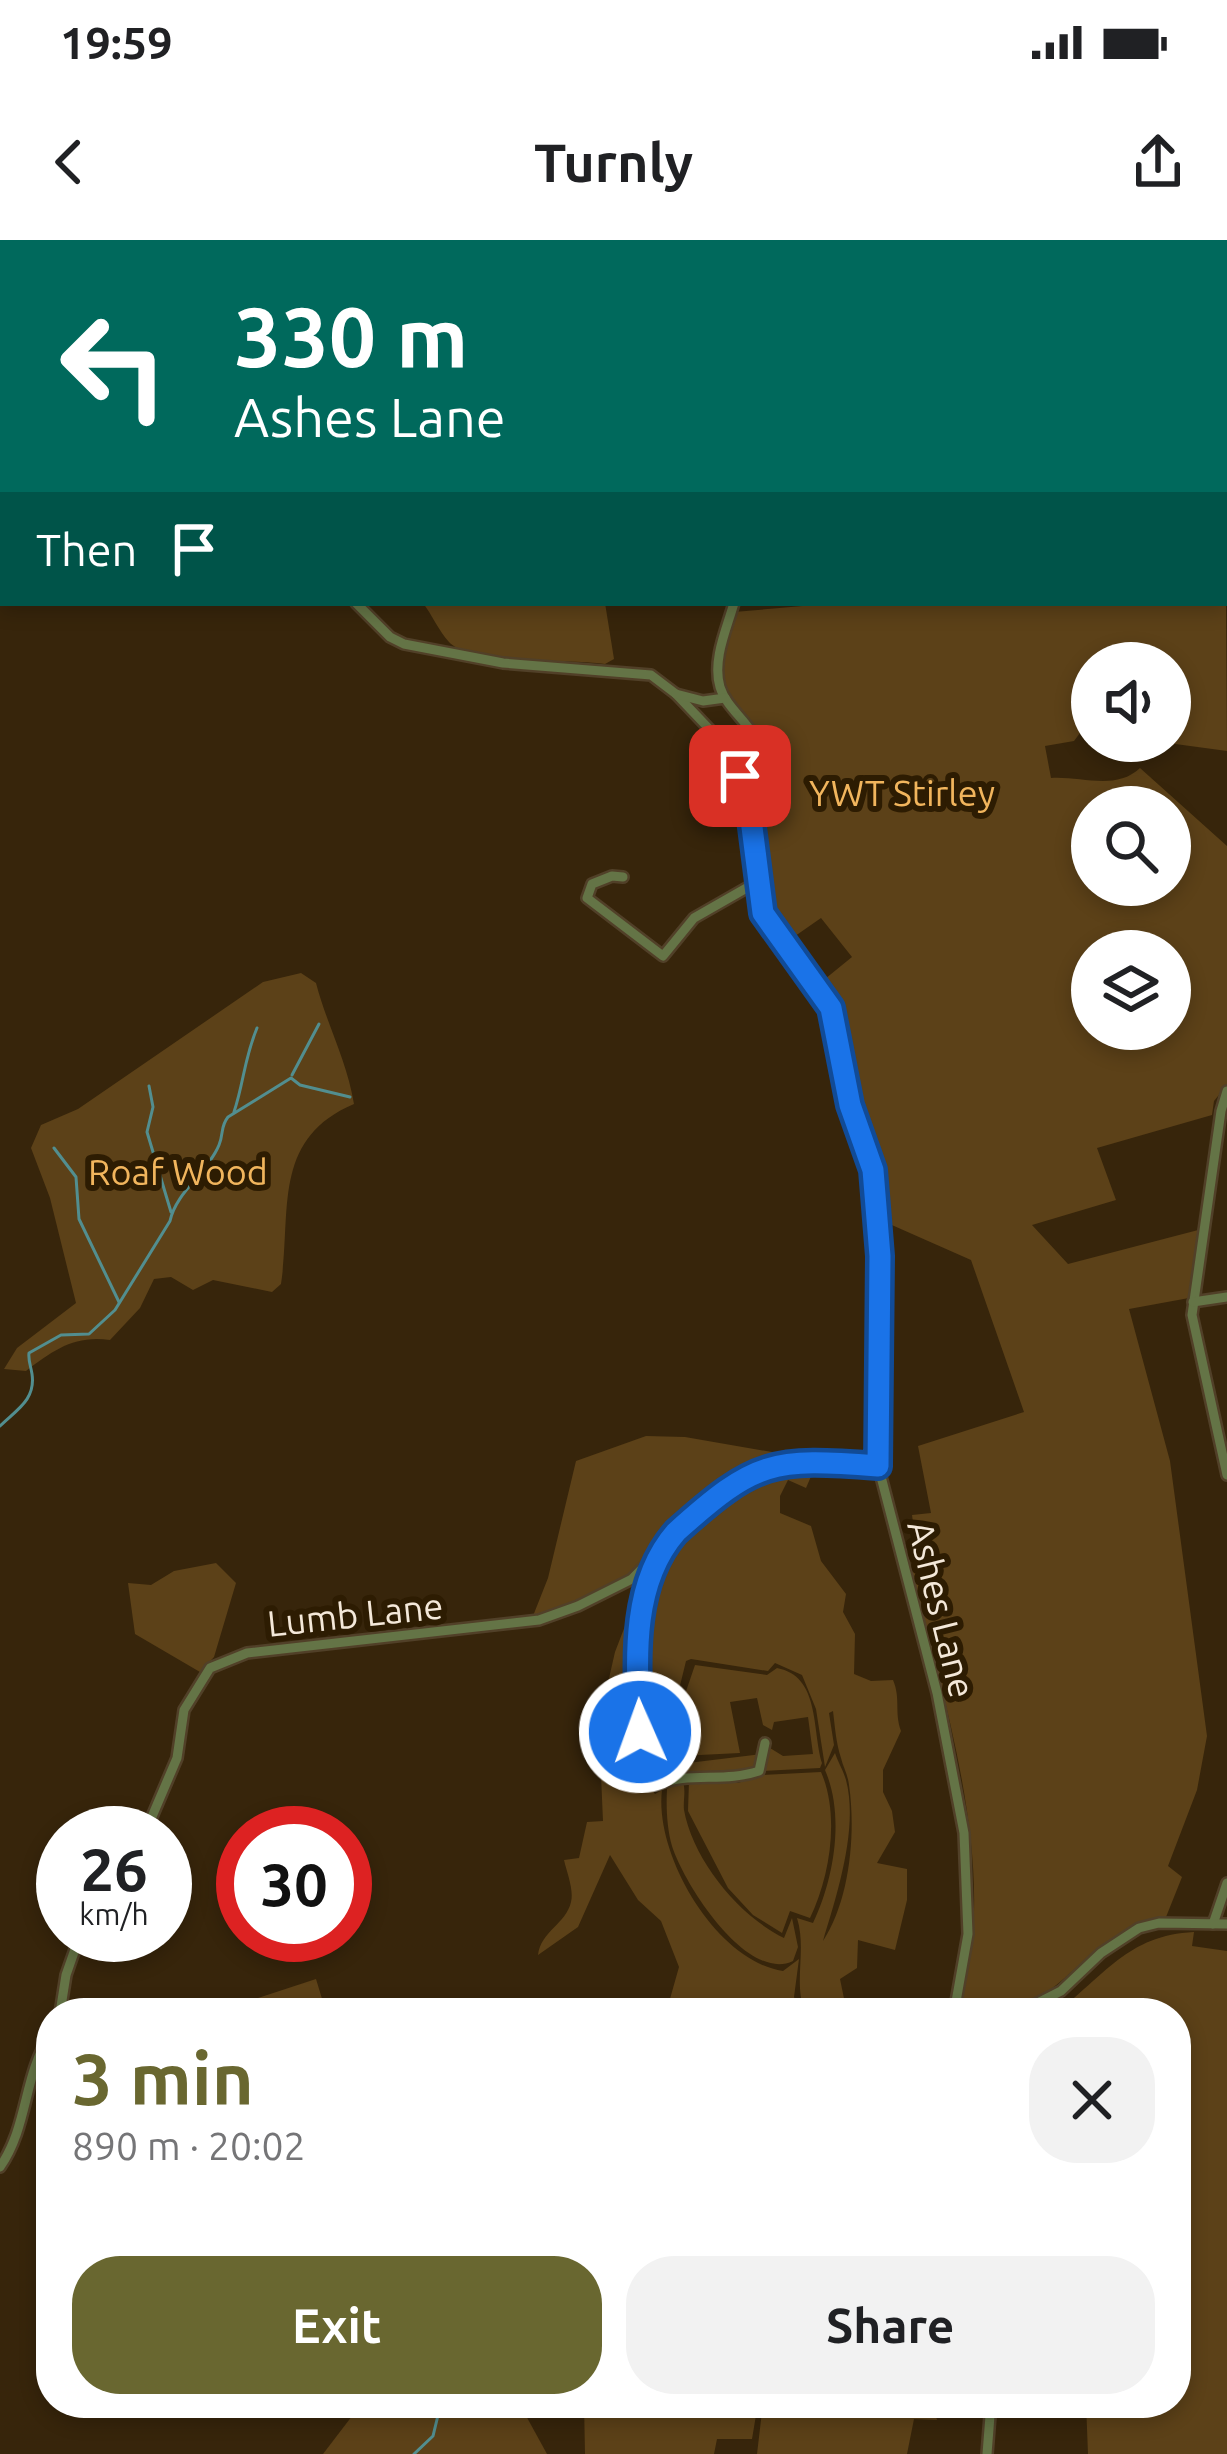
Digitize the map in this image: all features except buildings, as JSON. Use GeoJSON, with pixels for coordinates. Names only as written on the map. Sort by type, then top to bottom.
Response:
{"type":"FeatureCollection","features":[{"type":"Feature","properties":{"kind":"street"},"geometry":{"type":"LineString","coordinates":[[359,606],[404,644],[503,663],[651,675],[676,694],[703,701],[725,698]]}},
{"type":"Feature","properties":{"kind":"street"},"geometry":{"type":"LineString","coordinates":[[733,606],[719,663],[719,684],[754,734],[752,761],[740,776]]}},
{"type":"Feature","properties":{"kind":"street","name":"Ashes Lane"},"geometry":{"type":"LineString","coordinates":[[676,694],[714,734],[740,776],[748,796],[763,913],[831,1008],[850,1105],[873,1170],[880,1256],[878,1466],[937,1693],[964,1834],[968,1934],[957,1998]]}},
{"type":"Feature","properties":{"kind":"street"},"geometry":{"type":"LineString","coordinates":[[623,877],[592,884],[587,898],[663,956],[694,918],[757,882]]}},
{"type":"Feature","properties":{"kind":"street"},"geometry":{"type":"LineString","coordinates":[[1227,1090],[1192,1302],[1227,1475]]}},
{"type":"Feature","properties":{"kind":"street"},"geometry":{"type":"LineString","coordinates":[[1192,1302],[1227,1298]]}},
{"type":"Feature","properties":{"kind":"street","name":"Lumb Lane"},"geometry":{"type":"LineString","coordinates":[[157,1806],[177,1758],[184,1710],[210,1668],[247,1653],[539,1620],[632,1579],[697,1513],[760,1469],[797,1460],[878,1466]]}},
{"type":"Feature","properties":{"kind":"street"},"geometry":{"type":"LineString","coordinates":[[665,1545],[640,1606],[639,1713],[648,1778],[656,1785],[685,1777],[743,1776],[758,1771],[766,1743]]}},
{"type":"Feature","properties":{"kind":"street"},"geometry":{"type":"LineString","coordinates":[[1214,1924],[1227,1883]]}},
{"type":"Feature","properties":{"kind":"street"},"geometry":{"type":"LineString","coordinates":[[1047,1998],[1139,1928],[1159,1923],[1227,1924]]}},
{"type":"Feature","properties":{"kind":"street"},"geometry":{"type":"LineString","coordinates":[[63,1998],[71,1962]]}},
{"type":"Feature","properties":{"kind":"street"},"geometry":{"type":"LineString","coordinates":[[0,2167],[21,2129],[36,2057]]}},
{"type":"Feature","properties":{"kind":"street"},"geometry":{"type":"LineString","coordinates":[[987,2454],[990,2418]]}},
{"type":"Feature","properties":{"kind":"green space"},"geometry":{"type":"Polygon","coordinates":[[[425,606],[605,606],[614,659],[605,664],[477,654],[445,638],[425,606]]]}},
{"type":"Feature","properties":{"kind":"green space","name":"YWT Stirley"},"geometry":{"type":"Polygon","coordinates":[[[803,606],[1226,606],[1227,751],[1191,746],[1191,642],[1071,642],[1071,742],[1045,746],[1051,778],[1109,781],[1140,768],[1160,786],[1071,786],[1071,906],[1191,906],[1191,814],[1227,846],[1227,1085],[1214,1101],[1212,1115],[1097,1148],[1116,1200],[1032,1225],[1068,1264],[1202,1229],[1189,1298],[1129,1309],[1170,1461],[1207,1736],[1197,1790],[1168,1866],[1182,1877],[1166,1917],[1108,1941],[1037,1998],[962,1998],[974,1912],[969,1829],[954,1742],[912,1574],[919,1565],[912,1515],[931,1513],[918,1446],[1024,1412],[971,1260],[885,1222],[879,1170],[859,1115],[839,1013],[820,983],[852,957],[821,918],[788,941],[770,908],[759,870],[750,791],[760,737],[725,686],[724,650],[734,612],[803,606]]]}},
{"type":"Feature","properties":{"kind":"green space","name":"Roaf Wood"},"geometry":{"type":"Polygon","coordinates":[[[301,973],[316,983],[354,1104],[327,1119],[297,1157],[290,1180],[281,1284],[272,1292],[213,1280],[193,1290],[171,1277],[154,1279],[140,1308],[110,1340],[65,1346],[26,1371],[4,1369],[17,1348],[76,1303],[50,1198],[31,1148],[41,1125],[78,1109],[263,982],[301,973]]]}},
{"type":"Feature","properties":{"kind":"green space"},"geometry":{"type":"Polygon","coordinates":[[[646,1436],[685,1437],[795,1456],[740,1465],[669,1522],[664,1540],[635,1571],[593,1594],[533,1616],[548,1578],[576,1461],[646,1436]]]}},
{"type":"Feature","properties":{"kind":"green space"},"geometry":{"type":"Polygon","coordinates":[[[815,1467],[806,1488],[788,1480],[780,1496],[780,1513],[811,1526],[821,1561],[846,1594],[843,1612],[855,1634],[854,1674],[871,1681],[893,1680],[897,1693],[901,1731],[883,1770],[883,1792],[895,1832],[877,1863],[907,1869],[907,1900],[895,1950],[858,1940],[857,1968],[840,1979],[844,1998],[801,1998],[797,1918],[813,1923],[827,1887],[836,1827],[825,1770],[835,1753],[846,1780],[850,1820],[823,1941],[839,1906],[849,1866],[851,1804],[833,1711],[829,1713],[834,1745],[825,1767],[816,1709],[802,1675],[775,1663],[768,1671],[686,1661],[677,1698],[672,1761],[681,1763],[682,1772],[661,1781],[653,1776],[643,1717],[643,1626],[659,1568],[674,1542],[741,1488],[787,1468],[815,1467]]]}},
{"type":"Feature","properties":{"kind":"green space"},"geometry":{"type":"Polygon","coordinates":[[[216,1563],[236,1583],[214,1657],[200,1672],[135,1634],[128,1583],[151,1585],[174,1571],[216,1563]]]}},
{"type":"Feature","properties":{"kind":"green space"},"geometry":{"type":"Polygon","coordinates":[[[640,1587],[634,1664],[636,1724],[646,1776],[655,1794],[662,1790],[668,1844],[694,1901],[735,1948],[783,1971],[799,1959],[794,1998],[670,1998],[679,1967],[661,1921],[638,1900],[610,1855],[578,1927],[538,1955],[571,1902],[564,1860],[579,1858],[587,1822],[603,1821],[601,1775],[592,1753],[615,1652],[640,1587]]]}},
{"type":"Feature","properties":{"kind":"green space"},"geometry":{"type":"Polygon","coordinates":[[[695,1665],[767,1675],[777,1668],[801,1681],[812,1706],[820,1768],[687,1775],[688,1763],[762,1754],[770,1748],[783,1756],[813,1754],[808,1717],[774,1722],[772,1730],[763,1725],[757,1698],[730,1702],[740,1753],[679,1756],[683,1700],[695,1665]]]}},
{"type":"Feature","properties":{"kind":"green space"},"geometry":{"type":"Polygon","coordinates":[[[821,1772],[831,1826],[823,1884],[810,1918],[790,1911],[782,1933],[753,1915],[728,1888],[688,1811],[689,1781],[738,1783],[761,1775],[821,1772]]]}},
{"type":"Feature","properties":{"kind":"green space"},"geometry":{"type":"Polygon","coordinates":[[[683,1781],[689,1829],[708,1867],[751,1916],[784,1938],[792,1918],[798,1947],[793,1961],[775,1964],[756,1958],[703,1905],[679,1863],[667,1818],[667,1789],[683,1781]]]}},
{"type":"Feature","properties":{"kind":"green space"},"geometry":{"type":"Polygon","coordinates":[[[1194,1932],[1192,1946],[1227,1951],[1227,2454],[1088,2454],[1087,2418],[1191,2418],[1191,1998],[1073,1998],[1134,1949],[1194,1932]]]}},
{"type":"Feature","properties":{"kind":"green space"},"geometry":{"type":"Polygon","coordinates":[[[316,1979],[322,1998],[258,1998],[316,1979]]]}},
{"type":"Feature","properties":{"kind":"green space"},"geometry":{"type":"Polygon","coordinates":[[[351,2418],[527,2418],[547,2454],[323,2454],[351,2418]]]}},
{"type":"Feature","properties":{"kind":"green space"},"geometry":{"type":"Polygon","coordinates":[[[584,2418],[756,2418],[752,2439],[717,2439],[714,2454],[585,2454],[584,2418]]]}},
{"type":"Feature","properties":{"kind":"green space"},"geometry":{"type":"Polygon","coordinates":[[[761,2418],[936,2418],[937,2420],[914,2419],[907,2454],[757,2454],[761,2418]]]}},
{"type":"Feature","properties":{"kind":"waterway"},"geometry":{"type":"LineString","coordinates":[[292,1075],[319,1024]]}},
{"type":"Feature","properties":{"kind":"waterway"},"geometry":{"type":"LineString","coordinates":[[234,1112],[257,1028]]}},
{"type":"Feature","properties":{"kind":"waterway"},"geometry":{"type":"LineString","coordinates":[[0,1426],[31,1391],[29,1353],[61,1335],[89,1334],[115,1310],[179,1201],[214,1155],[228,1117],[291,1078],[300,1085],[350,1097]]}},
{"type":"Feature","properties":{"kind":"waterway"},"geometry":{"type":"LineString","coordinates":[[149,1086],[153,1107],[147,1132],[171,1212]]}},
{"type":"Feature","properties":{"kind":"waterway"},"geometry":{"type":"LineString","coordinates":[[54,1148],[76,1177],[79,1219],[119,1302]]}},
{"type":"Feature","properties":{"kind":"waterway"},"geometry":{"type":"LineString","coordinates":[[414,2454],[433,2436],[437,2418]]}},
{"type":"Feature","properties":{"kind":"route"},"geometry":{"type":"LineString","coordinates":[[640,1732],[640,1606],[665,1545],[676,1532],[760,1469],[797,1460],[878,1466],[880,1256],[873,1170],[850,1105],[831,1008],[763,913],[748,796],[740,776]]}}]}
